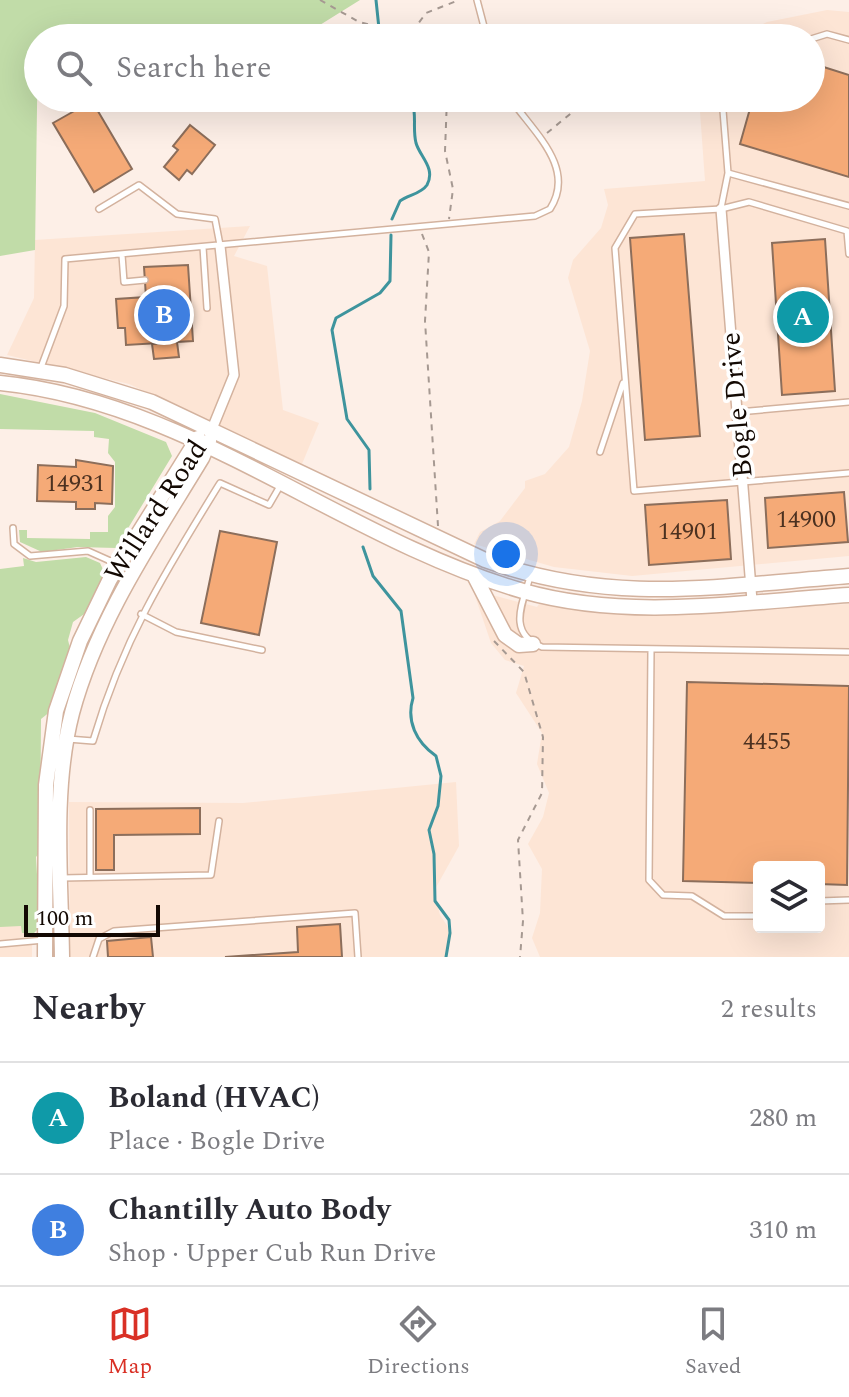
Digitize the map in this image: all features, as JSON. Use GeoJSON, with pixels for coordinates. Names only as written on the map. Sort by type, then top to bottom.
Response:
{"type":"FeatureCollection","features":[{"type":"Feature","properties":{"kind":"main road"},"geometry":{"type":"LineString","coordinates":[[0,365],[40,371],[125,392],[212,429],[485,560],[530,576],[608,590],[849,576]]}},
{"type":"Feature","properties":{"kind":"main road"},"geometry":{"type":"LineString","coordinates":[[0,383],[56,391],[105,404],[201,445],[474,575],[526,592],[613,607],[849,595]]}},
{"type":"Feature","properties":{"kind":"main road","name":"Willard Road"},"geometry":{"type":"LineString","coordinates":[[45,957],[46,785],[51,738],[68,671],[119,565],[212,429]]}},
{"type":"Feature","properties":{"kind":"main road","name":"Willard Road"},"geometry":{"type":"LineString","coordinates":[[62,957],[62,786],[67,739],[84,676],[119,596],[201,445]]}},
{"type":"Feature","properties":{"kind":"main road"},"geometry":{"type":"LineString","coordinates":[[474,575],[505,635],[519,645],[533,644]]}},
{"type":"Feature","properties":{"kind":"street","name":"Bogle Drive"},"geometry":{"type":"LineString","coordinates":[[721,209],[752,601]]}},
{"type":"Feature","properties":{"kind":"street"},"geometry":{"type":"LineString","coordinates":[[212,429],[234,375],[220,246]]}},
{"type":"Feature","properties":{"kind":"lane"},"geometry":{"type":"LineString","coordinates":[[477,0],[483,24]]}},
{"type":"Feature","properties":{"kind":"lane"},"geometry":{"type":"LineString","coordinates":[[825,35],[849,40]]}},
{"type":"Feature","properties":{"kind":"lane"},"geometry":{"type":"LineString","coordinates":[[40,371],[64,306],[65,259],[535,216],[550,209],[557,199],[560,184],[550,151],[521,112]]}},
{"type":"Feature","properties":{"kind":"lane"},"geometry":{"type":"LineString","coordinates":[[721,209],[728,173],[723,112]]}},
{"type":"Feature","properties":{"kind":"lane"},"geometry":{"type":"LineString","coordinates":[[728,173],[849,206]]}},
{"type":"Feature","properties":{"kind":"lane"},"geometry":{"type":"LineString","coordinates":[[99,209],[139,185],[177,214],[215,219],[220,246]]}},
{"type":"Feature","properties":{"kind":"lane"},"geometry":{"type":"LineString","coordinates":[[849,254],[848,231],[749,202],[721,209],[635,214],[630,217],[615,248],[634,491],[849,473]]}},
{"type":"Feature","properties":{"kind":"lane"},"geometry":{"type":"LineString","coordinates":[[203,247],[207,308]]}},
{"type":"Feature","properties":{"kind":"lane"},"geometry":{"type":"LineString","coordinates":[[122,255],[124,282],[145,280]]}},
{"type":"Feature","properties":{"kind":"lane"},"geometry":{"type":"LineString","coordinates":[[600,452],[625,378]]}},
{"type":"Feature","properties":{"kind":"lane"},"geometry":{"type":"LineString","coordinates":[[737,412],[849,402]]}},
{"type":"Feature","properties":{"kind":"lane"},"geometry":{"type":"LineString","coordinates":[[51,738],[93,741],[110,684],[141,614],[220,483],[269,505],[282,483]]}},
{"type":"Feature","properties":{"kind":"lane"},"geometry":{"type":"LineString","coordinates":[[13,528],[14,544],[30,556],[88,551],[119,565]]}},
{"type":"Feature","properties":{"kind":"lane"},"geometry":{"type":"LineString","coordinates":[[530,576],[520,611],[520,630],[533,644],[542,647],[849,652]]}},
{"type":"Feature","properties":{"kind":"lane"},"geometry":{"type":"LineString","coordinates":[[141,614],[176,632],[262,650]]}},
{"type":"Feature","properties":{"kind":"lane"},"geometry":{"type":"LineString","coordinates":[[651,650],[649,880],[663,895],[692,896],[724,916],[753,916]]}},
{"type":"Feature","properties":{"kind":"lane"},"geometry":{"type":"LineString","coordinates":[[90,810],[90,877]]}},
{"type":"Feature","properties":{"kind":"lane"},"geometry":{"type":"LineString","coordinates":[[61,878],[211,875],[219,821]]}},
{"type":"Feature","properties":{"kind":"lane"},"geometry":{"type":"LineString","coordinates":[[825,901],[849,900]]}},
{"type":"Feature","properties":{"kind":"lane"},"geometry":{"type":"LineString","coordinates":[[93,957],[99,939],[114,931],[355,913],[358,957]]}},
{"type":"Feature","properties":{"kind":"lane"},"geometry":{"type":"LineString","coordinates":[[0,944],[45,940]]}},
{"type":"Feature","properties":{"kind":"path"},"geometry":{"type":"LineString","coordinates":[[320,0],[343,15],[368,24]]}},
{"type":"Feature","properties":{"kind":"path"},"geometry":{"type":"LineString","coordinates":[[418,24],[426,13],[459,0]]}},
{"type":"Feature","properties":{"kind":"path"},"geometry":{"type":"LineString","coordinates":[[446,112],[445,151],[453,189],[448,224]]}},
{"type":"Feature","properties":{"kind":"path"},"geometry":{"type":"LineString","coordinates":[[549,132],[573,112]]}},
{"type":"Feature","properties":{"kind":"path"},"geometry":{"type":"LineString","coordinates":[[419,226],[429,252],[425,321],[438,531]]}},
{"type":"Feature","properties":{"kind":"path"},"geometry":{"type":"LineString","coordinates":[[491,634],[528,680],[543,737],[542,793],[518,840],[523,921],[520,957]]}},
{"type":"Feature","properties":{"kind":"shaded area"},"geometry":{"type":"Polygon","coordinates":[[[827,10],[849,12],[849,556],[632,576],[554,567],[474,544],[480,532],[500,521],[525,488],[525,481],[545,474],[569,447],[582,401],[590,351],[568,278],[573,260],[601,228],[608,205],[604,189],[705,181],[700,112],[825,112],[825,24],[763,24],[827,10]]]}},
{"type":"Feature","properties":{"kind":"shaded area"},"geometry":{"type":"Polygon","coordinates":[[[250,226],[234,256],[267,266],[283,410],[319,423],[302,464],[129,384],[7,355],[34,298],[35,240],[250,226]]]}},
{"type":"Feature","properties":{"kind":"shaded area"},"geometry":{"type":"Polygon","coordinates":[[[473,590],[537,607],[539,604],[635,615],[849,604],[849,957],[540,957],[532,938],[540,913],[542,869],[528,844],[543,817],[549,793],[537,764],[542,733],[516,693],[524,666],[505,660],[491,643],[473,590]]]}},
{"type":"Feature","properties":{"kind":"shaded area"},"geometry":{"type":"Polygon","coordinates":[[[456,782],[459,846],[434,891],[440,915],[452,933],[447,957],[70,957],[69,802],[243,803],[456,782]]]}},
{"type":"Feature","properties":{"kind":"shaded area"},"geometry":{"type":"Polygon","coordinates":[[[32,917],[32,957],[0,957],[0,919],[32,917]]]}},
{"type":"Feature","properties":{"kind":"green space"},"geometry":{"type":"Polygon","coordinates":[[[0,0],[360,0],[321,24],[24,24],[24,112],[37,112],[35,250],[0,256],[0,0]]]}},
{"type":"Feature","properties":{"kind":"green space"},"geometry":{"type":"Polygon","coordinates":[[[0,394],[95,413],[166,442],[172,456],[116,548],[78,547],[42,552],[20,542],[19,530],[27,530],[27,538],[90,539],[90,532],[108,532],[108,516],[115,507],[115,462],[108,453],[109,439],[94,437],[94,431],[0,429],[0,394]]]}},
{"type":"Feature","properties":{"kind":"green space"},"geometry":{"type":"Polygon","coordinates":[[[86,557],[100,563],[105,574],[87,612],[73,622],[68,640],[70,648],[51,711],[41,719],[40,852],[36,857],[40,927],[34,933],[22,933],[21,926],[0,927],[0,569],[24,566],[23,558],[36,562],[86,557]]]}},
{"type":"Feature","properties":{"kind":"building"},"geometry":{"type":"Polygon","coordinates":[[[825,67],[849,75],[849,177],[740,144],[749,112],[825,112],[825,67]]]}},
{"type":"Feature","properties":{"kind":"building"},"geometry":{"type":"Polygon","coordinates":[[[72,112],[98,112],[132,169],[94,192],[53,123],[72,112]]]}},
{"type":"Feature","properties":{"kind":"building"},"geometry":{"type":"Polygon","coordinates":[[[190,125],[215,145],[192,174],[187,170],[179,180],[164,167],[178,150],[173,146],[190,125]]]}},
{"type":"Feature","properties":{"kind":"building"},"geometry":{"type":"Polygon","coordinates":[[[684,234],[700,436],[645,440],[630,238],[684,234]]]}},
{"type":"Feature","properties":{"kind":"building"},"geometry":{"type":"Polygon","coordinates":[[[825,239],[835,391],[782,395],[772,243],[825,239]]]}},
{"type":"Feature","properties":{"kind":"building"},"geometry":{"type":"Polygon","coordinates":[[[188,265],[193,341],[126,345],[125,328],[118,328],[116,299],[146,297],[144,267],[188,265]]]}},
{"type":"Feature","properties":{"kind":"building"},"geometry":{"type":"Polygon","coordinates":[[[177,342],[179,357],[154,359],[152,344],[177,342]]]}},
{"type":"Feature","properties":{"kind":"building"},"geometry":{"type":"Polygon","coordinates":[[[76,460],[113,466],[112,504],[95,503],[95,509],[76,509],[76,502],[37,501],[38,465],[76,467],[76,460]]]}},
{"type":"Feature","properties":{"kind":"building"},"geometry":{"type":"Polygon","coordinates":[[[844,492],[848,542],[768,548],[765,498],[844,492]]]}},
{"type":"Feature","properties":{"kind":"building"},"geometry":{"type":"Polygon","coordinates":[[[727,500],[731,559],[649,565],[645,505],[727,500]]]}},
{"type":"Feature","properties":{"kind":"building"},"geometry":{"type":"Polygon","coordinates":[[[220,531],[277,542],[259,635],[201,623],[220,531]]]}},
{"type":"Feature","properties":{"kind":"building"},"geometry":{"type":"Polygon","coordinates":[[[687,682],[849,686],[847,885],[825,884],[825,861],[753,861],[753,883],[683,881],[687,682]]]}},
{"type":"Feature","properties":{"kind":"building"},"geometry":{"type":"Polygon","coordinates":[[[200,808],[200,834],[114,835],[114,870],[96,870],[96,809],[200,808]]]}},
{"type":"Feature","properties":{"kind":"building"},"geometry":{"type":"Polygon","coordinates":[[[340,924],[342,957],[225,957],[298,952],[297,927],[340,924]]]}},
{"type":"Feature","properties":{"kind":"building"},"geometry":{"type":"Polygon","coordinates":[[[151,937],[153,957],[108,957],[107,941],[151,937]]]}},
{"type":"Feature","properties":{"kind":"waterway"},"geometry":{"type":"LineString","coordinates":[[376,0],[379,24]]}},
{"type":"Feature","properties":{"kind":"waterway"},"geometry":{"type":"LineString","coordinates":[[392,219],[400,201],[421,190],[429,179],[429,168],[416,143],[414,112]]}},
{"type":"Feature","properties":{"kind":"waterway"},"geometry":{"type":"LineString","coordinates":[[370,489],[369,450],[347,419],[332,330],[336,318],[380,293],[390,281],[391,235]]}},
{"type":"Feature","properties":{"kind":"waterway"},"geometry":{"type":"LineString","coordinates":[[363,547],[373,576],[401,611],[413,698],[412,723],[418,738],[436,756],[441,776],[438,806],[429,830],[434,854],[435,901],[449,920],[446,957]]}},
{"type":"Feature","properties":{"kind":"place","name":"Chantilly Auto Body"},"geometry":{"type":"Point","coordinates":[164,315]}},
{"type":"Feature","properties":{"kind":"place","name":"Boland (HVAC)"},"geometry":{"type":"Point","coordinates":[803,317]}}]}
